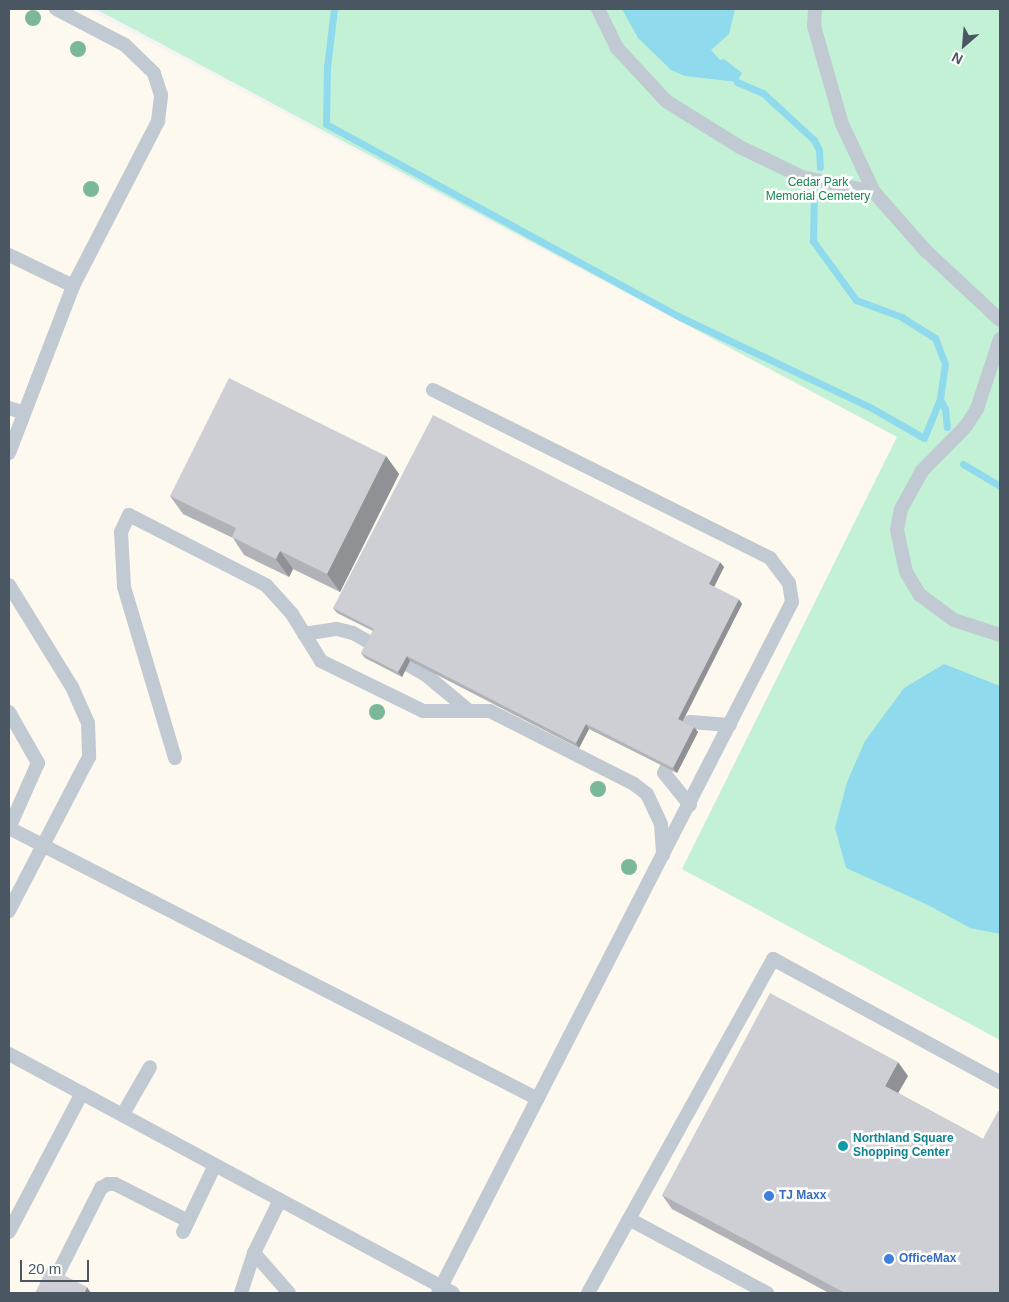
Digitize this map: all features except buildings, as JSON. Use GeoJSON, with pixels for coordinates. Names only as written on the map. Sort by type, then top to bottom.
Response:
{"type":"FeatureCollection","features":[{"type":"Feature","properties":{"kind":"lane"},"geometry":{"type":"LineString","coordinates":[[9,453],[74,286],[158,121],[161,95],[154,73],[125,44],[56,9]]}},
{"type":"Feature","properties":{"kind":"lane"},"geometry":{"type":"LineString","coordinates":[[598,9],[617,48],[666,101],[740,147],[802,177],[874,192]]}},
{"type":"Feature","properties":{"kind":"lane"},"geometry":{"type":"LineString","coordinates":[[815,9],[814,26],[842,124],[874,192],[926,251],[1000,320]]}},
{"type":"Feature","properties":{"kind":"lane"},"geometry":{"type":"LineString","coordinates":[[9,255],[74,286]]}},
{"type":"Feature","properties":{"kind":"lane"},"geometry":{"type":"LineString","coordinates":[[1000,339],[977,409],[966,426],[922,471],[901,509],[897,530],[906,572],[920,595],[954,620],[1000,635]]}},
{"type":"Feature","properties":{"kind":"lane"},"geometry":{"type":"LineString","coordinates":[[9,1054],[123,1114],[444,1291],[538,1100],[792,602],[789,583],[770,558],[433,390]]}},
{"type":"Feature","properties":{"kind":"lane"},"geometry":{"type":"LineString","coordinates":[[9,408],[24,413]]}},
{"type":"Feature","properties":{"kind":"lane"},"geometry":{"type":"LineString","coordinates":[[175,758],[124,587],[121,532],[129,515],[266,585],[292,614],[321,661],[423,711],[490,711],[647,794],[661,824],[663,856]]}},
{"type":"Feature","properties":{"kind":"lane"},"geometry":{"type":"LineString","coordinates":[[9,585],[72,687],[88,723],[89,757],[44,847],[9,911]]}},
{"type":"Feature","properties":{"kind":"lane"},"geometry":{"type":"LineString","coordinates":[[304,634],[337,628],[353,633],[426,675],[468,710]]}},
{"type":"Feature","properties":{"kind":"lane"},"geometry":{"type":"LineString","coordinates":[[9,712],[38,763],[9,829],[538,1100]]}},
{"type":"Feature","properties":{"kind":"lane"},"geometry":{"type":"LineString","coordinates":[[690,805],[664,773],[681,739],[690,722],[730,725]]}},
{"type":"Feature","properties":{"kind":"lane"},"geometry":{"type":"LineString","coordinates":[[588,1293],[773,959],[1000,1082]]}},
{"type":"Feature","properties":{"kind":"lane"},"geometry":{"type":"LineString","coordinates":[[123,1114],[150,1066]]}},
{"type":"Feature","properties":{"kind":"lane"},"geometry":{"type":"LineString","coordinates":[[9,1232],[14,1207],[82,1093]]}},
{"type":"Feature","properties":{"kind":"lane"},"geometry":{"type":"LineString","coordinates":[[48,1293],[101,1188],[108,1184],[115,1184],[186,1227],[215,1166]]}},
{"type":"Feature","properties":{"kind":"lane"},"geometry":{"type":"LineString","coordinates":[[242,1293],[254,1253],[280,1200]]}},
{"type":"Feature","properties":{"kind":"lane"},"geometry":{"type":"LineString","coordinates":[[629,1219],[767,1293]]}},
{"type":"Feature","properties":{"kind":"lane"},"geometry":{"type":"LineString","coordinates":[[254,1253],[289,1293]]}},
{"type":"Feature","properties":{"kind":"shaded area"},"geometry":{"type":"Polygon","coordinates":[[[9,9],[87,9],[897,437],[682,869],[1000,1040],[1000,1293],[9,1293],[9,9]]]}},
{"type":"Feature","properties":{"kind":"green space","name":"Cedar Park Memorial Cemetery"},"geometry":{"type":"Polygon","coordinates":[[[96,9],[1000,9],[1000,1040],[682,869],[897,437],[96,9]]]}},
{"type":"Feature","properties":{"kind":"water"},"geometry":{"type":"Polygon","coordinates":[[[622,9],[735,9],[729,34],[711,50],[720,60],[724,59],[742,73],[737,82],[685,76],[671,70],[638,38],[622,9]]]}},
{"type":"Feature","properties":{"kind":"water"},"geometry":{"type":"Polygon","coordinates":[[[944,664],[1000,686],[1000,934],[970,928],[928,905],[846,868],[835,828],[847,782],[865,741],[904,688],[944,664]]]}},
{"type":"Feature","properties":{"kind":"waterway"},"geometry":{"type":"LineString","coordinates":[[334,9],[327,67],[326,124],[678,316],[870,407],[924,438],[940,399],[945,364],[935,338],[902,317],[856,300],[813,241],[814,191]]}},
{"type":"Feature","properties":{"kind":"waterway"},"geometry":{"type":"LineString","coordinates":[[737,82],[763,93],[814,140],[819,150],[820,167]]}},
{"type":"Feature","properties":{"kind":"waterway"},"geometry":{"type":"LineString","coordinates":[[940,399],[945,409],[947,427]]}},
{"type":"Feature","properties":{"kind":"waterway"},"geometry":{"type":"LineString","coordinates":[[963,464],[1000,486]]}},
{"type":"Feature","properties":{"kind":"place","name":"Northland Square Shopping Center"},"geometry":{"type":"Point","coordinates":[843,1146]}},
{"type":"Feature","properties":{"kind":"place","name":"TJ Maxx"},"geometry":{"type":"Point","coordinates":[769,1196]}},
{"type":"Feature","properties":{"kind":"place","name":"OfficeMax"},"geometry":{"type":"Point","coordinates":[889,1259]}}]}
